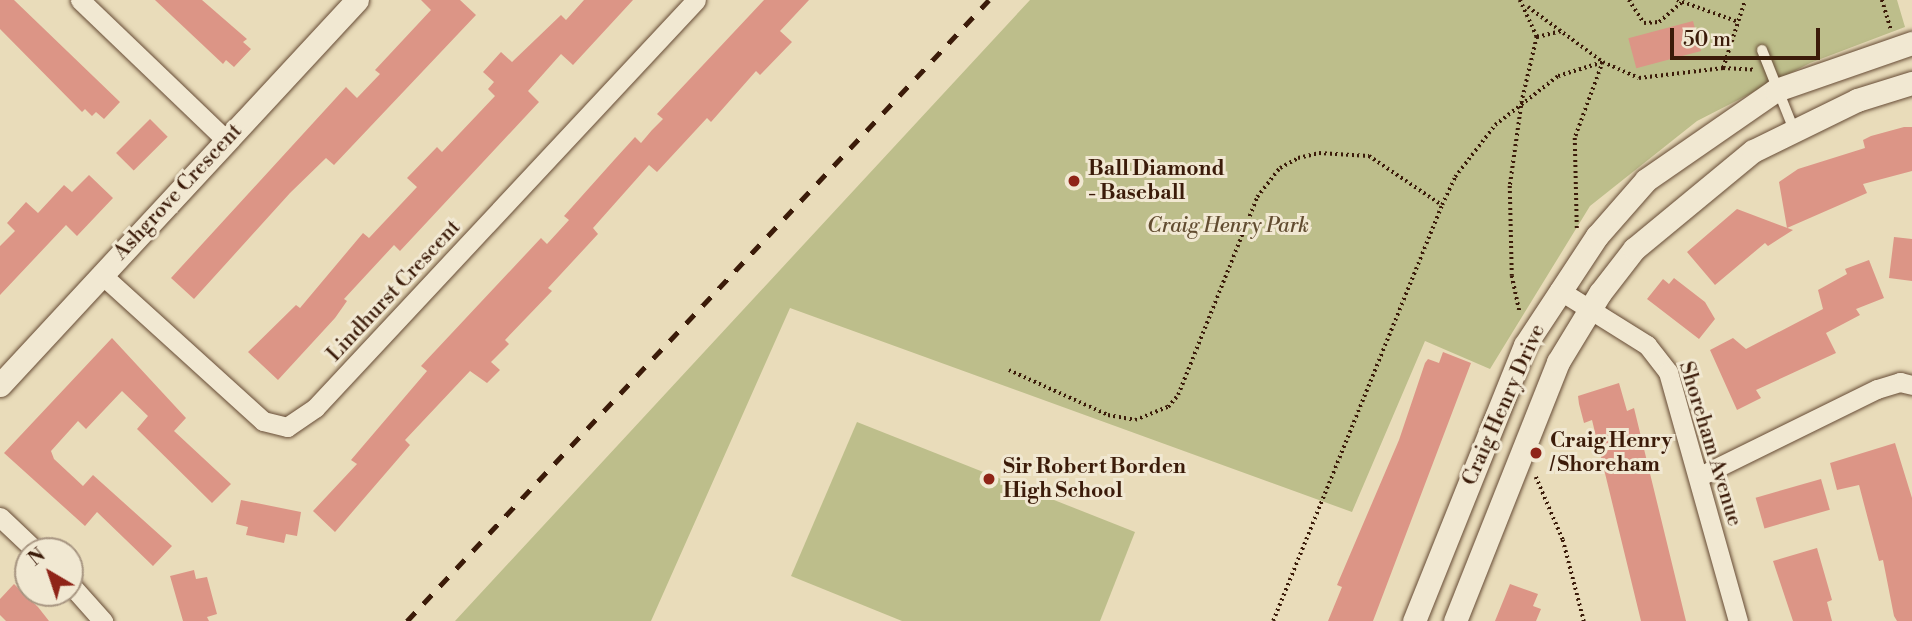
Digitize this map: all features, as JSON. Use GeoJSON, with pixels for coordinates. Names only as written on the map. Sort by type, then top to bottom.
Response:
{"type":"FeatureCollection","features":[{"type":"Feature","properties":{"kind":"street"},"geometry":{"type":"LineString","coordinates":[[80,0],[226,140]]}},
{"type":"Feature","properties":{"kind":"street","name":"Ashgrove Crescent"},"geometry":{"type":"LineString","coordinates":[[0,385],[357,0]]}},
{"type":"Feature","properties":{"kind":"street","name":"Lindhurst Crescent"},"geometry":{"type":"LineString","coordinates":[[101,274],[263,421],[287,427],[315,408],[696,0]]}},
{"type":"Feature","properties":{"kind":"street","name":"Craig Henry Drive"},"geometry":{"type":"LineString","coordinates":[[1414,621],[1513,372],[1559,290],[1597,236],[1646,180],[1772,80],[1903,39]]}},
{"type":"Feature","properties":{"kind":"street","name":"Craig Henry Drive"},"geometry":{"type":"LineString","coordinates":[[1455,621],[1558,362],[1590,308],[1634,249],[1672,214],[1753,151],[1857,100],[1912,83]]}},
{"type":"Feature","properties":{"kind":"street","name":"Shoreham Avenue"},"geometry":{"type":"LineString","coordinates":[[1559,290],[1647,345],[1668,372],[1700,476],[1738,621]]}},
{"type":"Feature","properties":{"kind":"street"},"geometry":{"type":"LineString","coordinates":[[1700,476],[1877,389],[1900,382],[1912,385]]}},
{"type":"Feature","properties":{"kind":"street"},"geometry":{"type":"LineString","coordinates":[[0,517],[21,537]]}},
{"type":"Feature","properties":{"kind":"street"},"geometry":{"type":"LineString","coordinates":[[84,600],[103,621]]}},
{"type":"Feature","properties":{"kind":"lane"},"geometry":{"type":"LineString","coordinates":[[1762,50],[1794,130]]}},
{"type":"Feature","properties":{"kind":"path"},"geometry":{"type":"LineString","coordinates":[[1520,0],[1603,62],[1639,78],[1723,68],[1772,80]]}},
{"type":"Feature","properties":{"kind":"path"},"geometry":{"type":"LineString","coordinates":[[1629,0],[1644,23],[1659,22],[1680,1],[1736,21]]}},
{"type":"Feature","properties":{"kind":"path"},"geometry":{"type":"LineString","coordinates":[[1723,68],[1745,0]]}},
{"type":"Feature","properties":{"kind":"path"},"geometry":{"type":"LineString","coordinates":[[1882,0],[1903,39]]}},
{"type":"Feature","properties":{"kind":"path"},"geometry":{"type":"LineString","coordinates":[[1524,317],[1515,305],[1510,240],[1510,186],[1522,101],[1537,37],[1526,6]]}},
{"type":"Feature","properties":{"kind":"path"},"geometry":{"type":"LineString","coordinates":[[1537,37],[1561,31]]}},
{"type":"Feature","properties":{"kind":"path"},"geometry":{"type":"LineString","coordinates":[[1273,621],[1442,205],[1475,148],[1522,101],[1558,76],[1603,62]]}},
{"type":"Feature","properties":{"kind":"path"},"geometry":{"type":"LineString","coordinates":[[1578,239],[1575,138],[1603,62]]}},
{"type":"Feature","properties":{"kind":"path"},"geometry":{"type":"LineString","coordinates":[[1009,370],[1108,415],[1135,419],[1168,407],[1178,395],[1257,197],[1280,168],[1298,158],[1344,152],[1369,156],[1442,205]]}},
{"type":"Feature","properties":{"kind":"path"},"geometry":{"type":"LineString","coordinates":[[1518,458],[1529,465],[1548,498],[1584,621]]}},
{"type":"Feature","properties":{"kind":"green space","name":"Craig Henry Park"},"geometry":{"type":"Polygon","coordinates":[[[1030,0],[1897,0],[1905,27],[1810,63],[1697,121],[1590,206],[1490,369],[1425,341],[1352,512],[790,308],[651,621],[455,621],[1030,0]]]}},
{"type":"Feature","properties":{"kind":"green space"},"geometry":{"type":"Polygon","coordinates":[[[857,422],[1135,532],[1100,621],[902,621],[791,576],[857,422]]]}},
{"type":"Feature","properties":{"kind":"building"},"geometry":{"type":"Polygon","coordinates":[[[0,0],[14,0],[120,102],[104,119],[96,112],[92,116],[85,109],[82,112],[0,29],[0,0]]]}},
{"type":"Feature","properties":{"kind":"building"},"geometry":{"type":"Polygon","coordinates":[[[155,0],[202,0],[247,39],[243,42],[251,49],[234,67],[226,60],[223,64],[155,0]]]}},
{"type":"Feature","properties":{"kind":"building"},"geometry":{"type":"Polygon","coordinates":[[[421,0],[460,0],[476,15],[334,165],[326,158],[290,193],[194,299],[171,278],[346,87],[357,98],[380,74],[375,70],[431,10],[421,0]]]}},
{"type":"Feature","properties":{"kind":"building"},"geometry":{"type":"Polygon","coordinates":[[[584,0],[633,0],[573,65],[561,54],[528,91],[539,102],[400,251],[394,245],[344,299],[347,301],[335,318],[278,380],[248,352],[296,305],[300,308],[363,233],[369,238],[417,187],[407,178],[437,147],[442,152],[495,96],[488,89],[494,82],[483,72],[501,52],[512,62],[561,15],[566,20],[584,0]]]}},
{"type":"Feature","properties":{"kind":"building"},"geometry":{"type":"Polygon","coordinates":[[[764,0],[809,0],[780,31],[792,42],[760,75],[756,71],[711,122],[707,118],[657,172],[649,165],[593,228],[598,234],[548,288],[552,291],[505,340],[509,344],[491,362],[500,370],[487,383],[470,371],[405,440],[410,445],[335,532],[313,511],[357,464],[351,460],[427,371],[421,366],[541,238],[547,244],[569,220],[564,216],[635,137],[641,143],[663,119],[657,114],[764,0]]]}},
{"type":"Feature","properties":{"kind":"building"},"geometry":{"type":"Polygon","coordinates":[[[1693,21],[1701,51],[1636,68],[1628,38],[1693,21]]]}},
{"type":"Feature","properties":{"kind":"building"},"geometry":{"type":"Polygon","coordinates":[[[150,119],[168,137],[134,171],[116,153],[150,119]]]}},
{"type":"Feature","properties":{"kind":"building"},"geometry":{"type":"Polygon","coordinates":[[[1912,127],[1912,171],[1863,184],[1867,193],[1787,228],[1779,182],[1798,169],[1865,148],[1863,140],[1871,136],[1912,127]]]}},
{"type":"Feature","properties":{"kind":"building"},"geometry":{"type":"Polygon","coordinates":[[[89,175],[113,198],[77,236],[66,225],[0,295],[0,246],[15,231],[7,223],[26,202],[38,213],[64,185],[72,192],[89,175]]]}},
{"type":"Feature","properties":{"kind":"building"},"geometry":{"type":"Polygon","coordinates":[[[1737,209],[1793,230],[1768,246],[1765,243],[1715,285],[1687,252],[1737,209]]]}},
{"type":"Feature","properties":{"kind":"building"},"geometry":{"type":"Polygon","coordinates":[[[1894,237],[1912,239],[1912,281],[1889,278],[1894,237]]]}},
{"type":"Feature","properties":{"kind":"building"},"geometry":{"type":"Polygon","coordinates":[[[1869,260],[1884,298],[1856,309],[1860,315],[1826,333],[1836,353],[1756,390],[1761,398],[1737,410],[1710,350],[1733,338],[1746,349],[1823,309],[1818,290],[1847,274],[1845,269],[1869,260]]]}},
{"type":"Feature","properties":{"kind":"building"},"geometry":{"type":"Polygon","coordinates":[[[1674,278],[1705,302],[1715,319],[1699,339],[1647,299],[1663,279],[1669,284],[1674,278]]]}},
{"type":"Feature","properties":{"kind":"building"},"geometry":{"type":"Polygon","coordinates":[[[112,338],[186,418],[174,431],[231,484],[212,503],[137,429],[148,416],[122,391],[86,429],[78,421],[51,451],[54,459],[83,486],[93,475],[172,546],[153,566],[97,512],[85,526],[4,453],[112,338]]]}},
{"type":"Feature","properties":{"kind":"building"},"geometry":{"type":"Polygon","coordinates":[[[1443,352],[1471,363],[1373,621],[1328,621],[1342,587],[1337,585],[1399,440],[1425,363],[1428,359],[1439,363],[1443,352]]]}},
{"type":"Feature","properties":{"kind":"building"},"geometry":{"type":"Polygon","coordinates":[[[1619,383],[1627,411],[1634,408],[1686,621],[1641,621],[1592,420],[1584,423],[1578,396],[1619,383]]]}},
{"type":"Feature","properties":{"kind":"building"},"geometry":{"type":"Polygon","coordinates":[[[1895,443],[1912,498],[1912,621],[1897,621],[1894,616],[1883,560],[1879,561],[1859,485],[1837,490],[1830,463],[1895,443]]]}},
{"type":"Feature","properties":{"kind":"building"},"geometry":{"type":"Polygon","coordinates":[[[1821,479],[1830,510],[1764,529],[1756,498],[1821,479]]]}},
{"type":"Feature","properties":{"kind":"building"},"geometry":{"type":"Polygon","coordinates":[[[241,500],[301,512],[297,536],[286,534],[284,543],[246,535],[248,527],[236,524],[241,500]]]}},
{"type":"Feature","properties":{"kind":"building"},"geometry":{"type":"Polygon","coordinates":[[[1817,548],[1832,600],[1827,602],[1832,621],[1793,621],[1773,561],[1817,548]]]}},
{"type":"Feature","properties":{"kind":"building"},"geometry":{"type":"Polygon","coordinates":[[[194,570],[196,579],[207,577],[217,614],[207,617],[209,621],[183,621],[170,576],[194,570]]]}},
{"type":"Feature","properties":{"kind":"building"},"geometry":{"type":"Polygon","coordinates":[[[14,584],[14,607],[38,607],[49,621],[6,621],[0,615],[0,599],[14,584]]]}},
{"type":"Feature","properties":{"kind":"building"},"geometry":{"type":"Polygon","coordinates":[[[1510,584],[1538,594],[1533,606],[1541,609],[1536,621],[1495,621],[1510,584]]]}},
{"type":"Feature","properties":{"kind":"railway"},"geometry":{"type":"LineString","coordinates":[[407,621],[989,0]]}},
{"type":"Feature","properties":{"kind":"place","name":"Ball Diamond - Baseball"},"geometry":{"type":"Point","coordinates":[1074,181]}},
{"type":"Feature","properties":{"kind":"place","name":"Craig Henry / Shoreham"},"geometry":{"type":"Point","coordinates":[1536,453]}},
{"type":"Feature","properties":{"kind":"place","name":"Sir Robert Borden High School"},"geometry":{"type":"Point","coordinates":[989,479]}}]}
